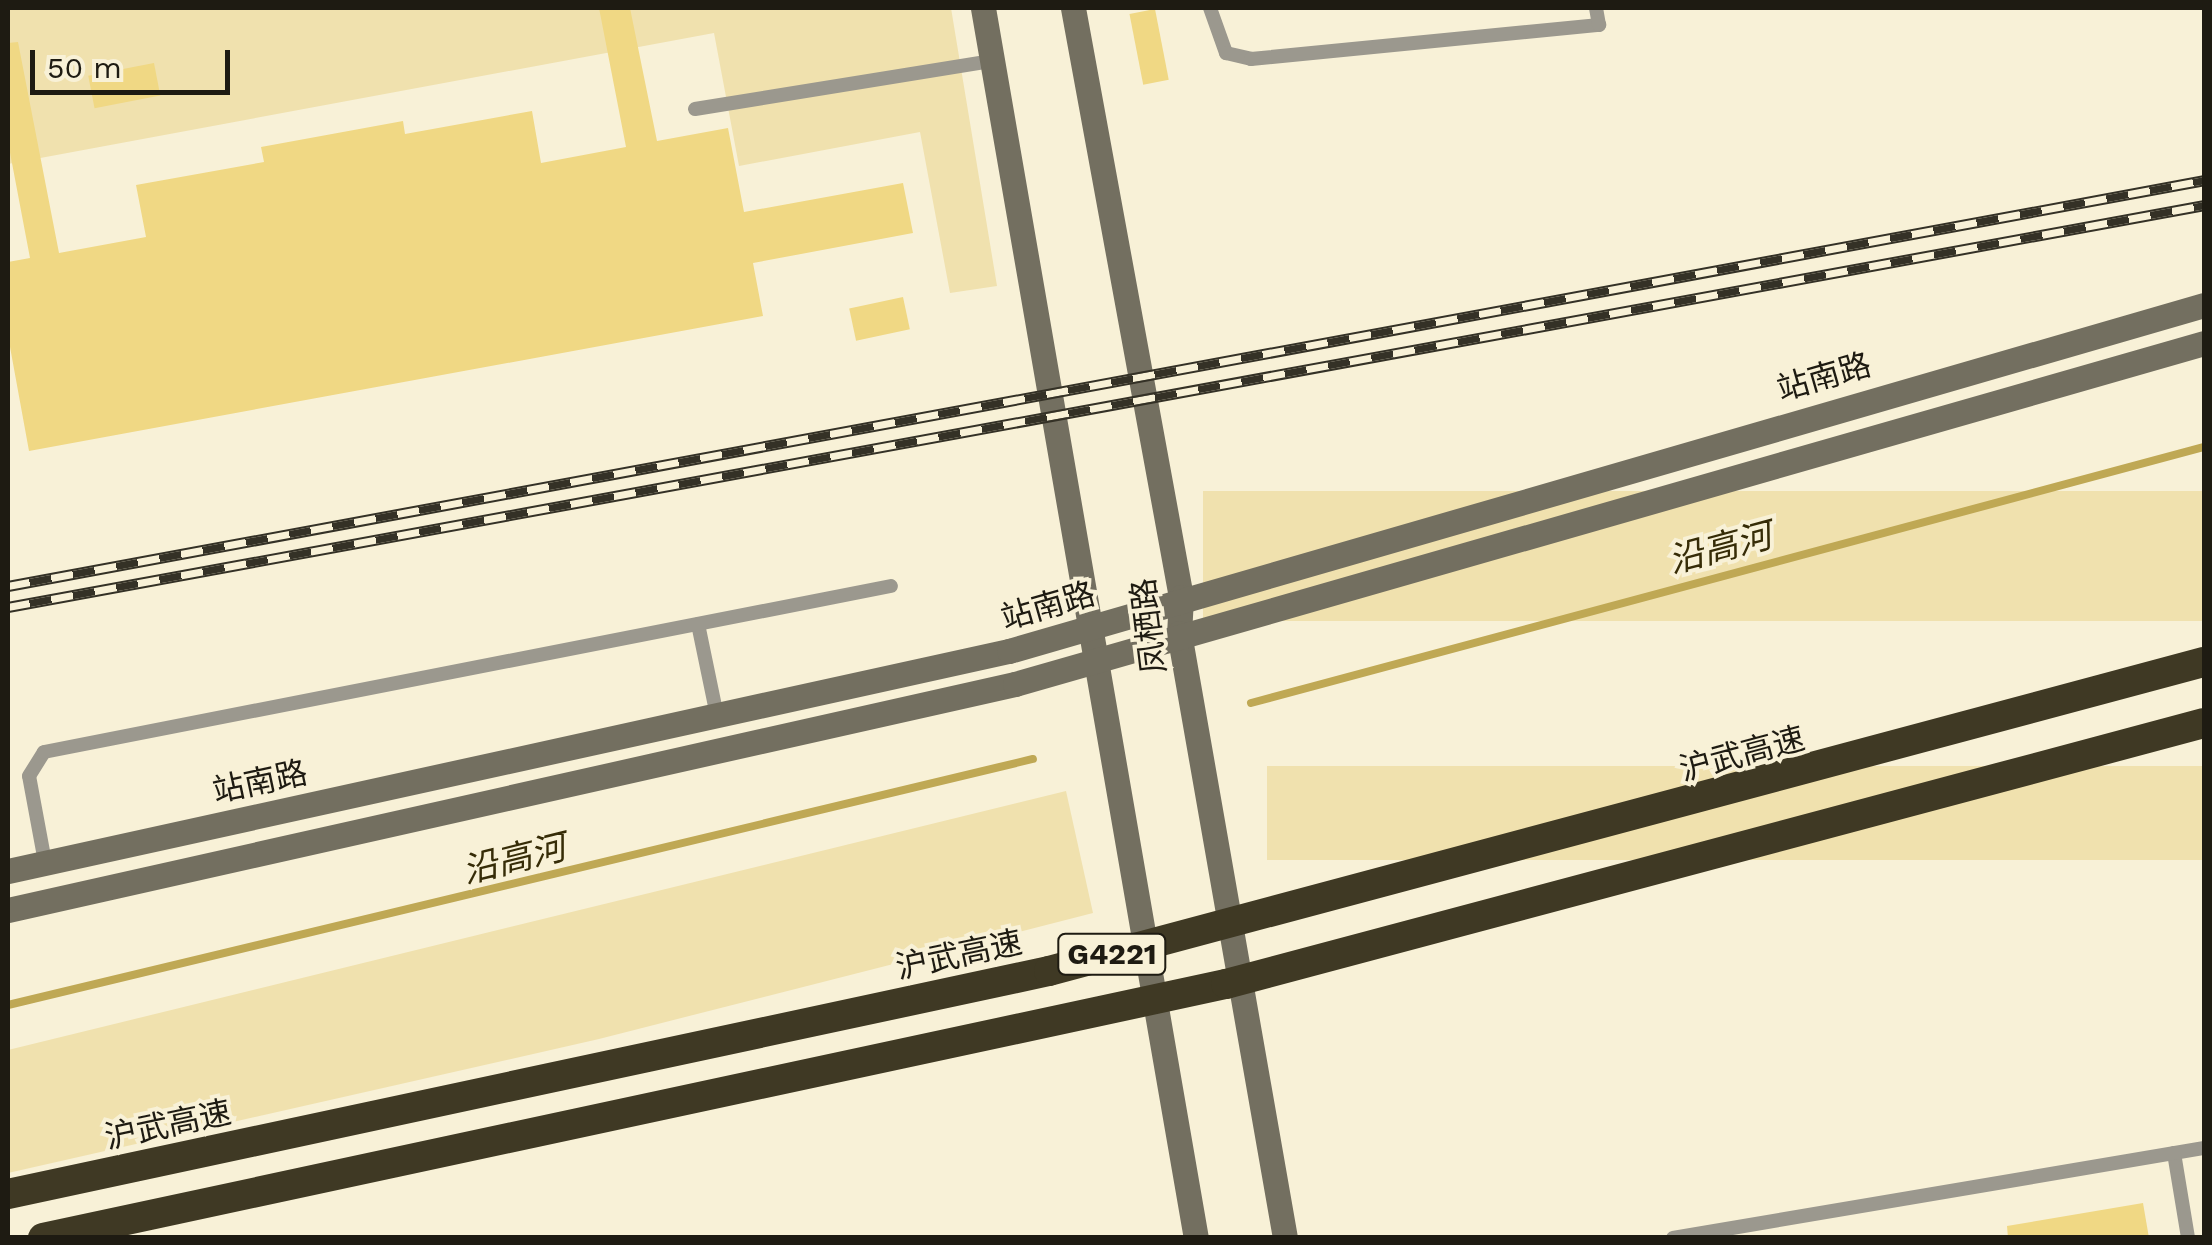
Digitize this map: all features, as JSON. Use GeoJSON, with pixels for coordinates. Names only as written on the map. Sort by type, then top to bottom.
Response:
{"type":"FeatureCollection","features":[{"type":"Feature","properties":{"kind":"highway","name":"沪武高速"},"geometry":{"type":"LineString","coordinates":[[8,1194],[1049,971],[2204,662]]}},
{"type":"Feature","properties":{"kind":"highway","name":"G4221"},"geometry":{"type":"LineString","coordinates":[[43,1238],[1226,984],[2204,724]]}},
{"type":"Feature","properties":{"kind":"street","name":"凤栖路"},"geometry":{"type":"LineString","coordinates":[[983,8],[1101,659],[1196,1238]]}},
{"type":"Feature","properties":{"kind":"street","name":"凤栖路"},"geometry":{"type":"LineString","coordinates":[[1073,8],[1181,597],[1179,633],[1285,1238]]}},
{"type":"Feature","properties":{"kind":"street","name":"站南路"},"geometry":{"type":"LineString","coordinates":[[8,870],[717,716],[1093,628],[1181,597],[2204,305]]}},
{"type":"Feature","properties":{"kind":"street","name":"站南路"},"geometry":{"type":"LineString","coordinates":[[8,910],[1101,659],[1179,633],[2204,343]]}},
{"type":"Feature","properties":{"kind":"lane"},"geometry":{"type":"LineString","coordinates":[[1210,8],[1226,53],[1251,60],[1599,26],[1596,8]]}},
{"type":"Feature","properties":{"kind":"lane"},"geometry":{"type":"LineString","coordinates":[[694,109],[992,61]]}},
{"type":"Feature","properties":{"kind":"lane"},"geometry":{"type":"LineString","coordinates":[[44,862],[28,776],[44,752],[891,586]]}},
{"type":"Feature","properties":{"kind":"lane"},"geometry":{"type":"LineString","coordinates":[[698,624],[717,716]]}},
{"type":"Feature","properties":{"kind":"lane"},"geometry":{"type":"LineString","coordinates":[[1679,1237],[2204,1148]]}},
{"type":"Feature","properties":{"kind":"lane"},"geometry":{"type":"LineString","coordinates":[[2174,1153],[2188,1238]]}},
{"type":"Feature","properties":{"kind":"shaded area"},"geometry":{"type":"Polygon","coordinates":[[[8,8],[951,8],[997,286],[950,293],[920,132],[739,166],[714,33],[8,164],[8,8]]]}},
{"type":"Feature","properties":{"kind":"shaded area"},"geometry":{"type":"Polygon","coordinates":[[[1203,491],[2204,491],[2204,621],[1203,621],[1203,491]]]}},
{"type":"Feature","properties":{"kind":"shaded area"},"geometry":{"type":"Polygon","coordinates":[[[1267,766],[2204,766],[2204,860],[1267,860],[1267,766]]]}},
{"type":"Feature","properties":{"kind":"shaded area"},"geometry":{"type":"Polygon","coordinates":[[[1066,791],[1093,913],[599,1039],[8,1173],[8,1050],[1066,791]]]}},
{"type":"Feature","properties":{"kind":"building"},"geometry":{"type":"Polygon","coordinates":[[[599,8],[630,8],[657,141],[728,128],[744,212],[903,183],[913,233],[753,263],[763,316],[29,451],[8,336],[8,262],[30,258],[8,142],[8,43],[18,42],[59,253],[146,237],[136,185],[264,162],[261,147],[403,121],[405,134],[532,111],[541,163],[626,147],[599,8]]]}},
{"type":"Feature","properties":{"kind":"building"},"geometry":{"type":"Polygon","coordinates":[[[1155,9],[1169,80],[1143,85],[1129,14],[1155,9]]]}},
{"type":"Feature","properties":{"kind":"building"},"geometry":{"type":"Polygon","coordinates":[[[154,63],[160,95],[95,108],[88,76],[154,63]]]}},
{"type":"Feature","properties":{"kind":"building"},"geometry":{"type":"Polygon","coordinates":[[[903,297],[910,329],[856,341],[849,308],[903,297]]]}},
{"type":"Feature","properties":{"kind":"building"},"geometry":{"type":"Polygon","coordinates":[[[2143,1203],[2149,1238],[2008,1238],[2007,1226],[2143,1203]]]}},
{"type":"Feature","properties":{"kind":"waterway","name":"沿高河"},"geometry":{"type":"LineString","coordinates":[[1251,703],[2204,447]]}},
{"type":"Feature","properties":{"kind":"waterway","name":"沿高河"},"geometry":{"type":"LineString","coordinates":[[8,1005],[1033,759]]}},
{"type":"Feature","properties":{"kind":"railway"},"geometry":{"type":"LineString","coordinates":[[8,586],[2204,180]]}},
{"type":"Feature","properties":{"kind":"railway"},"geometry":{"type":"LineString","coordinates":[[8,607],[2204,205]]}}]}
